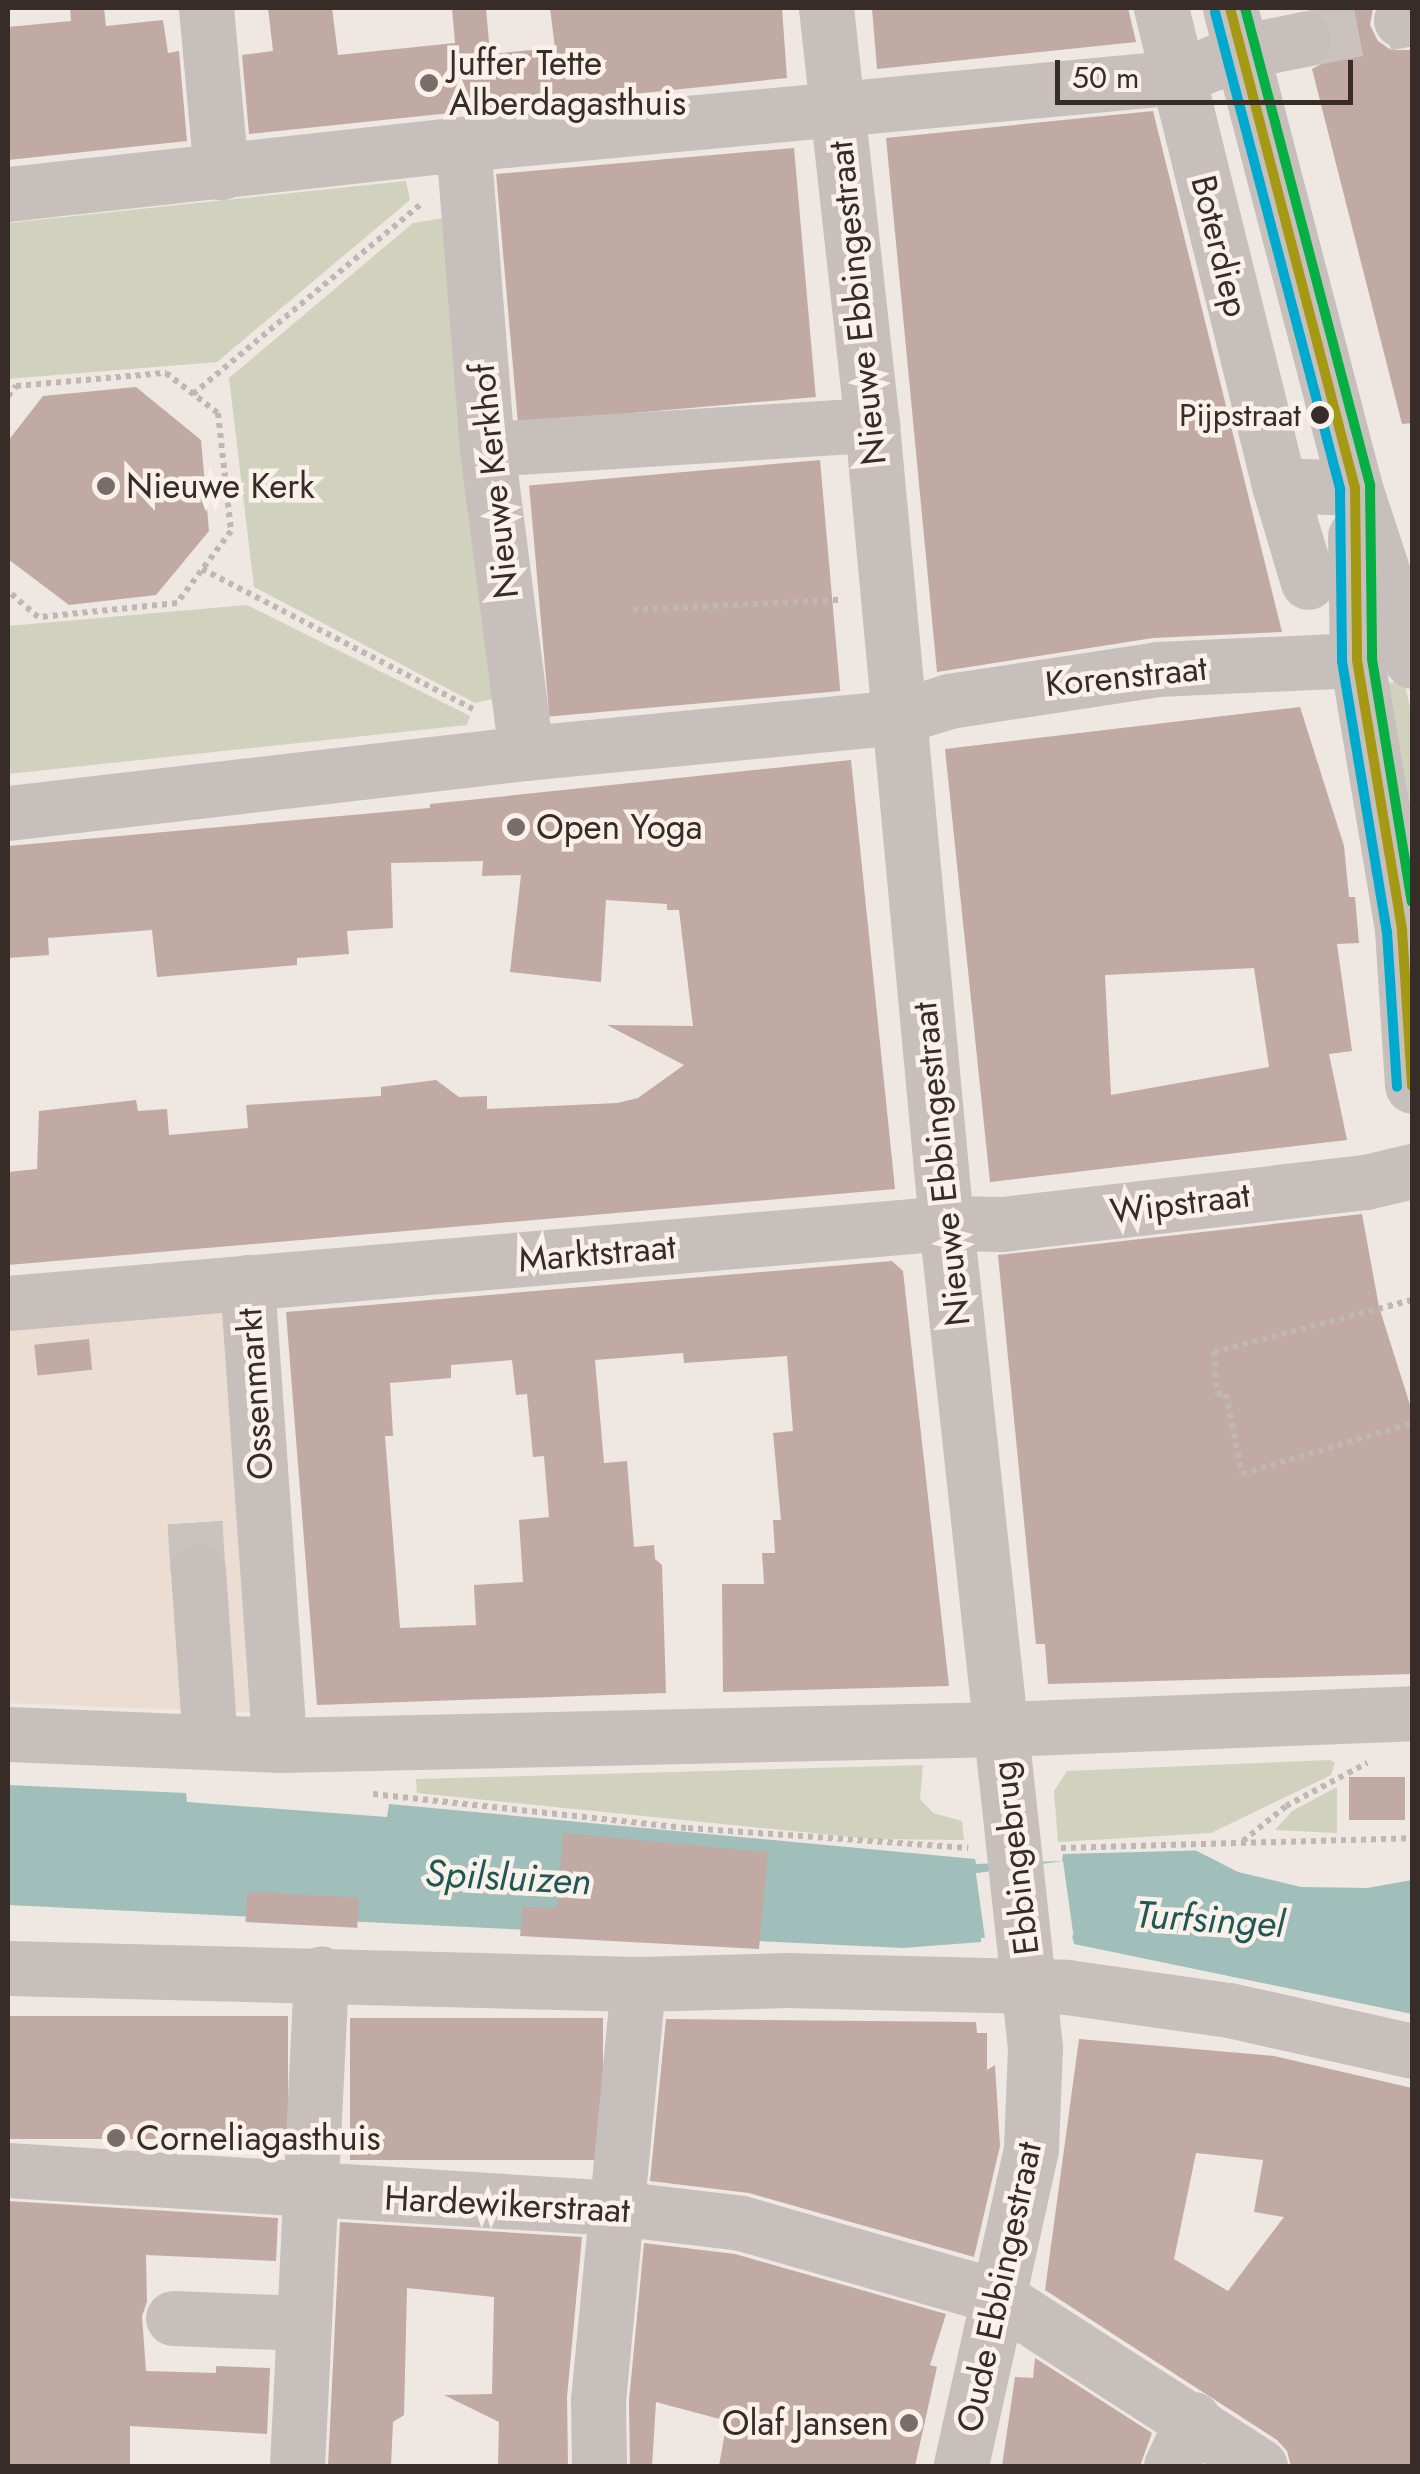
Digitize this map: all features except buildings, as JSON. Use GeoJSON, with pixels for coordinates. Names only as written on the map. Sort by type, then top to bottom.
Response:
{"type":"FeatureCollection","features":[{"type":"Feature","properties":{"kind":"street"},"geometry":{"type":"LineString","coordinates":[[206,8],[221,172]]}},
{"type":"Feature","properties":{"kind":"street","name":"Nieuwe Ebbingestraat"},"geometry":{"type":"LineString","coordinates":[[826,8],[872,425],[946,1224],[1000,1729]]}},
{"type":"Feature","properties":{"kind":"street","name":"Boterdiep"},"geometry":{"type":"LineString","coordinates":[[1161,8],[1279,485],[1308,582]]}},
{"type":"Feature","properties":{"kind":"street"},"geometry":{"type":"LineString","coordinates":[[8,194],[464,144],[1178,77],[1235,30],[1304,39]]}},
{"type":"Feature","properties":{"kind":"street","name":"Boterdiep"},"geometry":{"type":"LineString","coordinates":[[1235,30],[1355,488],[1412,661]]}},
{"type":"Feature","properties":{"kind":"street","name":"Nieuwe Kerkhof"},"geometry":{"type":"LineString","coordinates":[[464,144],[487,449],[526,754]]}},
{"type":"Feature","properties":{"kind":"street"},"geometry":{"type":"LineString","coordinates":[[487,449],[872,425]]}},
{"type":"Feature","properties":{"kind":"street"},"geometry":{"type":"LineString","coordinates":[[1279,485],[1355,488]]}},
{"type":"Feature","properties":{"kind":"street","name":"Boterdiep"},"geometry":{"type":"LineString","coordinates":[[1355,488],[1357,660],[1402,930],[1412,1086]]}},
{"type":"Feature","properties":{"kind":"street","name":"Korenstraat"},"geometry":{"type":"LineString","coordinates":[[526,754],[898,717],[949,701],[1158,669],[1357,660]]}},
{"type":"Feature","properties":{"kind":"street"},"geometry":{"type":"LineString","coordinates":[[8,812],[526,754]]}},
{"type":"Feature","properties":{"kind":"street","name":"Wipstraat"},"geometry":{"type":"LineString","coordinates":[[946,1224],[1002,1224],[1366,1182],[1412,1171]]}},
{"type":"Feature","properties":{"kind":"street","name":"Marktstraat"},"geometry":{"type":"LineString","coordinates":[[247,1282],[946,1224]]}},
{"type":"Feature","properties":{"kind":"street","name":"Ossenmarkt"},"geometry":{"type":"LineString","coordinates":[[8,1303],[247,1282],[279,1745]]}},
{"type":"Feature","properties":{"kind":"street"},"geometry":{"type":"LineString","coordinates":[[198,1571],[210,1742]]}},
{"type":"Feature","properties":{"kind":"street"},"geometry":{"type":"LineString","coordinates":[[8,1734],[279,1745],[1000,1729],[1412,1712]]}},
{"type":"Feature","properties":{"kind":"street","name":"Ebbingebrug"},"geometry":{"type":"LineString","coordinates":[[1000,1729],[1028,1962]]}},
{"type":"Feature","properties":{"kind":"street"},"geometry":{"type":"LineString","coordinates":[[8,1968],[638,1984],[787,1980],[1028,1962],[1148,1996],[1412,2052]]}},
{"type":"Feature","properties":{"kind":"street","name":"Oude Ebbingestraat"},"geometry":{"type":"LineString","coordinates":[[961,2466],[996,2296],[1032,2149],[1035,2048],[1028,1962]]}},
{"type":"Feature","properties":{"kind":"street"},"geometry":{"type":"LineString","coordinates":[[297,2466],[320,1974]]}},
{"type":"Feature","properties":{"kind":"street"},"geometry":{"type":"LineString","coordinates":[[598,2466],[598,2400],[638,1984]]}},
{"type":"Feature","properties":{"kind":"street","name":"Hardewikerstraat"},"geometry":{"type":"LineString","coordinates":[[8,2170],[311,2192],[616,2208],[741,2223],[996,2296],[1182,2443],[1260,2466]]}},
{"type":"Feature","properties":{"kind":"street"},"geometry":{"type":"LineString","coordinates":[[173,2318],[304,2323]]}},
{"type":"Feature","properties":{"kind":"path"},"geometry":{"type":"LineString","coordinates":[[193,394],[420,206],[464,144]]}},
{"type":"Feature","properties":{"kind":"path"},"geometry":{"type":"LineString","coordinates":[[8,396],[16,386],[166,373],[218,414],[232,531],[177,602],[38,617],[8,593]]}},
{"type":"Feature","properties":{"kind":"path"},"geometry":{"type":"LineString","coordinates":[[202,569],[474,710],[526,754]]}},
{"type":"Feature","properties":{"kind":"path"},"geometry":{"type":"LineString","coordinates":[[633,610],[887,598]]}},
{"type":"Feature","properties":{"kind":"path"},"geometry":{"type":"LineString","coordinates":[[1412,1300],[1214,1352],[1216,1394],[1226,1394],[1242,1474],[1412,1423]]}},
{"type":"Feature","properties":{"kind":"path"},"geometry":{"type":"LineString","coordinates":[[1242,1842],[1286,1806],[1374,1757]]}},
{"type":"Feature","properties":{"kind":"path"},"geometry":{"type":"LineString","coordinates":[[353,1793],[1015,1855],[1242,1842],[1412,1838]]}},
{"type":"Feature","properties":{"kind":"green space"},"geometry":{"type":"Polygon","coordinates":[[[406,181],[410,200],[217,362],[8,379],[8,223],[406,181]]]}},
{"type":"Feature","properties":{"kind":"green space"},"geometry":{"type":"Polygon","coordinates":[[[444,218],[496,698],[475,703],[254,587],[229,378],[413,223],[444,218]]]}},
{"type":"Feature","properties":{"kind":"green space"},"geometry":{"type":"Polygon","coordinates":[[[247,605],[470,716],[467,725],[8,774],[8,626],[247,605]]]}},
{"type":"Feature","properties":{"kind":"green space"},"geometry":{"type":"Polygon","coordinates":[[[1404,681],[1412,716],[1412,939],[1373,685],[1404,681]]]}},
{"type":"Feature","properties":{"kind":"green space"},"geometry":{"type":"Polygon","coordinates":[[[1330,1760],[1335,1763],[1331,1775],[1211,1833],[1058,1842],[1054,1791],[1067,1771],[1330,1760]]]}},
{"type":"Feature","properties":{"kind":"green space"},"geometry":{"type":"Polygon","coordinates":[[[923,1765],[920,1799],[933,1813],[962,1821],[964,1840],[871,1839],[417,1793],[416,1779],[923,1765]]]}},
{"type":"Feature","properties":{"kind":"green space"},"geometry":{"type":"Polygon","coordinates":[[[1337,1787],[1337,1833],[1275,1830],[1292,1811],[1337,1787]]]}},
{"type":"Feature","properties":{"kind":"shaded area"},"geometry":{"type":"Polygon","coordinates":[[[221,1302],[250,1712],[229,1711],[218,1548],[171,1551],[184,1710],[8,1703],[8,1321],[221,1302]]]}},
{"type":"Feature","properties":{"kind":"water"},"geometry":{"type":"Polygon","coordinates":[[[8,1785],[186,1793],[187,1802],[387,1817],[389,1804],[975,1859],[976,1864],[1062,1861],[1063,1854],[1412,1845],[1412,2014],[1074,1944],[1072,1935],[981,1938],[981,1942],[903,1948],[8,1905],[8,1785]]]}},
{"type":"Feature","properties":{"kind":"pier"},"geometry":{"type":"Polygon","coordinates":[[[1412,1845],[1412,1880],[1367,1888],[1301,1887],[1238,1872],[1195,1850],[1412,1845]]]}},
{"type":"Feature","properties":{"kind":"pier"},"geometry":{"type":"Polygon","coordinates":[[[1063,1861],[1073,1935],[986,1948],[976,1873],[1063,1861]]]}},
{"type":"Feature","properties":{"kind":"tunnel"},"geometry":{"type":"LineString","coordinates":[[1304,39],[1401,20]]}},
{"type":"Feature","properties":{"kind":"tunnel"},"geometry":{"type":"LineString","coordinates":[[195,1522],[198,1571]]}},
{"type":"Feature","properties":{"kind":"transit line"},"geometry":{"type":"LineString","coordinates":[[1230,8],[1355,488],[1357,660],[1402,930],[1412,1086]]}},
{"type":"Feature","properties":{"kind":"transit line"},"geometry":{"type":"LineString","coordinates":[[1245,8],[1370,486],[1372,659],[1412,902]]}},
{"type":"Feature","properties":{"kind":"transit line"},"geometry":{"type":"LineString","coordinates":[[1215,12],[1340,490],[1342,661],[1387,932],[1397,1087]]}},
{"type":"Feature","properties":{"kind":"place","name":"Juffer Tette Alberdagasthuis"},"geometry":{"type":"Point","coordinates":[429,83]}},
{"type":"Feature","properties":{"kind":"place","name":"Pijpstraat"},"geometry":{"type":"Point","coordinates":[1320,415]}},
{"type":"Feature","properties":{"kind":"place","name":"Nieuwe Kerk"},"geometry":{"type":"Point","coordinates":[106,486]}},
{"type":"Feature","properties":{"kind":"place","name":"Open Yoga"},"geometry":{"type":"Point","coordinates":[516,827]}},
{"type":"Feature","properties":{"kind":"place","name":"Corneliagasthuis"},"geometry":{"type":"Point","coordinates":[116,2138]}},
{"type":"Feature","properties":{"kind":"place","name":"Olaf Jansen"},"geometry":{"type":"Point","coordinates":[909,2423]}},
{"type":"Feature","properties":{"kind":"water label","name":"Spilsluizen"},"geometry":{"type":"Point","coordinates":[508,1877]}},
{"type":"Feature","properties":{"kind":"water label","name":"Turfsingel"},"geometry":{"type":"Point","coordinates":[1210,1919]}}]}
